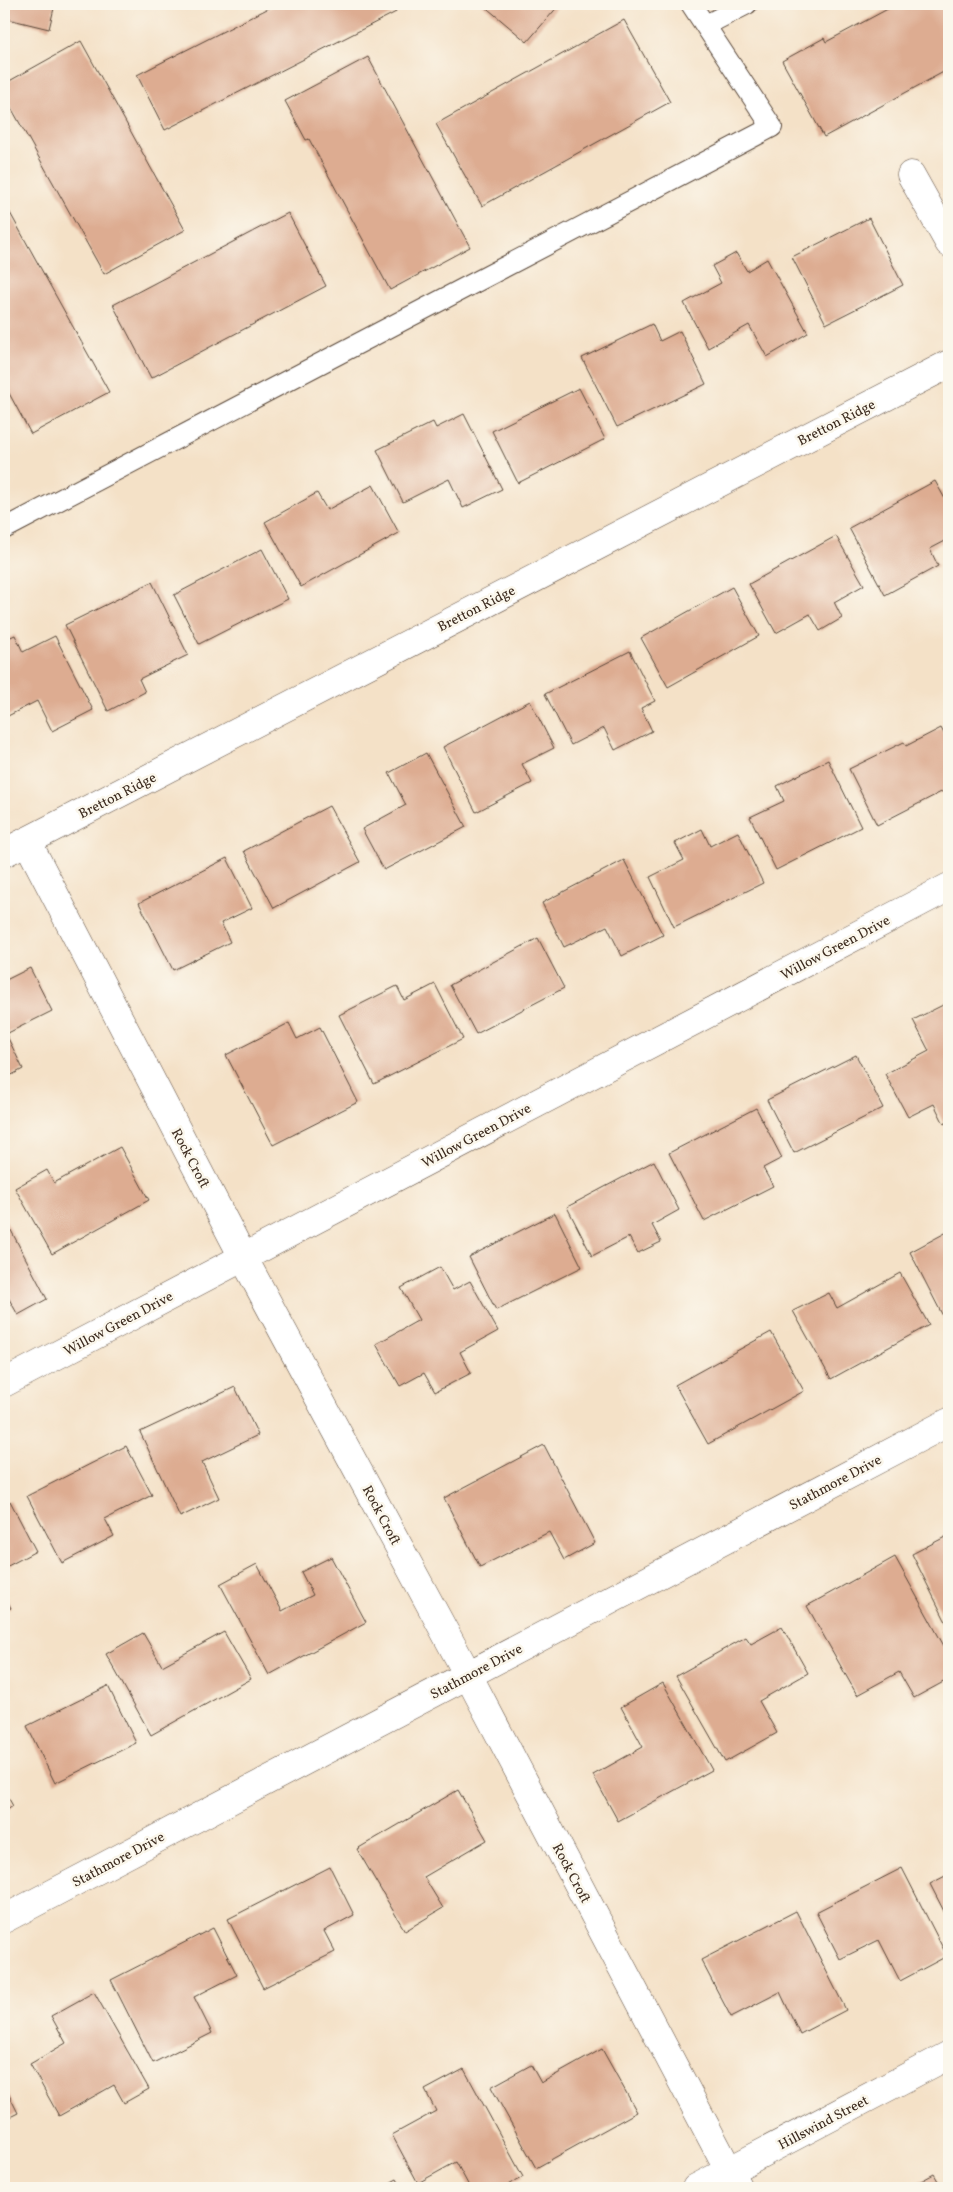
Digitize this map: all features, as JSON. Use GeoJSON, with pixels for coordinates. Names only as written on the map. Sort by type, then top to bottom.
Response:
{"type":"FeatureCollection","features":[{"type":"Feature","properties":{"kind":"street"},"geometry":{"type":"LineString","coordinates":[[911,175],[949,243]]}},
{"type":"Feature","properties":{"kind":"street","name":"Bretton Ridge"},"geometry":{"type":"LineString","coordinates":[[15,847],[949,364]]}},
{"type":"Feature","properties":{"kind":"street","name":"Rock Croft"},"geometry":{"type":"LineString","coordinates":[[15,847],[243,1257],[468,1675],[733,2180]]}},
{"type":"Feature","properties":{"kind":"street","name":"Willow Green Drive"},"geometry":{"type":"LineString","coordinates":[[4,1383],[949,887]]}},
{"type":"Feature","properties":{"kind":"street","name":"Stathmore Drive"},"geometry":{"type":"LineString","coordinates":[[4,1919],[949,1422]]}},
{"type":"Feature","properties":{"kind":"street","name":"Hillswind Street"},"geometry":{"type":"LineString","coordinates":[[696,2188],[733,2180],[949,2055]]}},
{"type":"Feature","properties":{"kind":"lane"},"geometry":{"type":"LineString","coordinates":[[4,529],[772,127],[691,4]]}},
{"type":"Feature","properties":{"kind":"lane"},"geometry":{"type":"LineString","coordinates":[[706,25],[747,4]]}},
{"type":"Feature","properties":{"kind":"building"},"geometry":{"type":"Polygon","coordinates":[[[4,4],[55,4],[49,29],[4,18],[4,4]]]}},
{"type":"Feature","properties":{"kind":"building"},"geometry":{"type":"Polygon","coordinates":[[[277,4],[391,4],[396,12],[165,130],[137,75],[277,4]]]}},
{"type":"Feature","properties":{"kind":"building"},"geometry":{"type":"Polygon","coordinates":[[[482,4],[560,4],[527,42],[482,4]]]}},
{"type":"Feature","properties":{"kind":"building"},"geometry":{"type":"Polygon","coordinates":[[[897,4],[949,4],[949,69],[824,137],[782,61],[824,38],[826,42],[897,4]]]}},
{"type":"Feature","properties":{"kind":"building"},"geometry":{"type":"Polygon","coordinates":[[[624,20],[670,102],[482,206],[436,124],[624,20]]]}},
{"type":"Feature","properties":{"kind":"building"},"geometry":{"type":"Polygon","coordinates":[[[81,41],[185,230],[104,274],[4,95],[4,84],[81,41]]]}},
{"type":"Feature","properties":{"kind":"building"},"geometry":{"type":"Polygon","coordinates":[[[368,57],[470,247],[390,290],[309,139],[306,140],[285,101],[368,57]]]}},
{"type":"Feature","properties":{"kind":"building"},"geometry":{"type":"Polygon","coordinates":[[[4,202],[109,392],[31,434],[4,384],[4,202]]]}},
{"type":"Feature","properties":{"kind":"building"},"geometry":{"type":"Polygon","coordinates":[[[288,213],[326,286],[151,378],[113,305],[288,213]]]}},
{"type":"Feature","properties":{"kind":"building"},"geometry":{"type":"Polygon","coordinates":[[[869,218],[903,285],[826,324],[792,257],[869,218]]]}},
{"type":"Feature","properties":{"kind":"building"},"geometry":{"type":"Polygon","coordinates":[[[736,253],[747,271],[767,259],[808,333],[767,357],[749,325],[708,348],[684,303],[721,283],[712,266],[736,253]]]}},
{"type":"Feature","properties":{"kind":"building"},"geometry":{"type":"Polygon","coordinates":[[[652,324],[660,341],[680,331],[706,384],[617,427],[582,358],[652,324]]]}},
{"type":"Feature","properties":{"kind":"building"},"geometry":{"type":"Polygon","coordinates":[[[579,388],[605,439],[518,483],[492,431],[579,388]]]}},
{"type":"Feature","properties":{"kind":"building"},"geometry":{"type":"Polygon","coordinates":[[[464,414],[502,489],[463,508],[449,479],[403,502],[377,450],[433,422],[436,428],[464,414]]]}},
{"type":"Feature","properties":{"kind":"building"},"geometry":{"type":"Polygon","coordinates":[[[935,481],[949,506],[949,539],[930,549],[938,566],[885,595],[849,528],[935,481]]]}},
{"type":"Feature","properties":{"kind":"building"},"geometry":{"type":"Polygon","coordinates":[[[373,485],[399,533],[301,587],[265,522],[317,493],[327,510],[373,485]]]}},
{"type":"Feature","properties":{"kind":"building"},"geometry":{"type":"Polygon","coordinates":[[[836,536],[864,585],[834,602],[842,618],[820,631],[810,614],[776,633],[749,584],[836,536]]]}},
{"type":"Feature","properties":{"kind":"building"},"geometry":{"type":"Polygon","coordinates":[[[262,549],[288,599],[199,644],[174,595],[262,549]]]}},
{"type":"Feature","properties":{"kind":"building"},"geometry":{"type":"Polygon","coordinates":[[[152,582],[188,655],[139,679],[145,692],[108,711],[65,625],[152,582]]]}},
{"type":"Feature","properties":{"kind":"building"},"geometry":{"type":"Polygon","coordinates":[[[732,587],[759,636],[668,687],[641,638],[732,587]]]}},
{"type":"Feature","properties":{"kind":"building"},"geometry":{"type":"Polygon","coordinates":[[[15,635],[23,652],[55,636],[93,710],[52,731],[37,701],[4,718],[4,640],[15,635]]]}},
{"type":"Feature","properties":{"kind":"building"},"geometry":{"type":"Polygon","coordinates":[[[630,651],[655,701],[641,708],[652,731],[615,750],[604,728],[571,745],[545,694],[630,651]]]}},
{"type":"Feature","properties":{"kind":"building"},"geometry":{"type":"Polygon","coordinates":[[[530,701],[554,748],[522,764],[532,783],[476,812],[443,747],[530,701]]]}},
{"type":"Feature","properties":{"kind":"building"},"geometry":{"type":"Polygon","coordinates":[[[941,728],[949,743],[949,788],[877,825],[849,769],[904,742],[906,746],[941,728]]]}},
{"type":"Feature","properties":{"kind":"building"},"geometry":{"type":"Polygon","coordinates":[[[426,753],[466,827],[384,870],[362,829],[406,805],[389,773],[426,753]]]}},
{"type":"Feature","properties":{"kind":"building"},"geometry":{"type":"Polygon","coordinates":[[[828,760],[861,827],[776,870],[750,817],[784,801],[777,786],[828,760]]]}},
{"type":"Feature","properties":{"kind":"building"},"geometry":{"type":"Polygon","coordinates":[[[329,806],[360,862],[274,908],[244,851],[329,806]]]}},
{"type":"Feature","properties":{"kind":"building"},"geometry":{"type":"Polygon","coordinates":[[[702,829],[710,846],[738,832],[763,883],[674,927],[650,877],[684,860],[675,843],[702,829]]]}},
{"type":"Feature","properties":{"kind":"building"},"geometry":{"type":"Polygon","coordinates":[[[227,858],[252,908],[221,923],[230,942],[173,970],[139,903],[227,858]]]}},
{"type":"Feature","properties":{"kind":"building"},"geometry":{"type":"Polygon","coordinates":[[[624,860],[663,935],[622,956],[607,926],[564,947],[542,903],[624,860]]]}},
{"type":"Feature","properties":{"kind":"building"},"geometry":{"type":"Polygon","coordinates":[[[538,938],[564,988],[476,1034],[450,985],[538,938]]]}},
{"type":"Feature","properties":{"kind":"building"},"geometry":{"type":"Polygon","coordinates":[[[30,968],[52,1011],[6,1034],[23,1069],[4,1079],[4,981],[30,968]]]}},
{"type":"Feature","properties":{"kind":"building"},"geometry":{"type":"Polygon","coordinates":[[[435,984],[463,1039],[374,1084],[339,1015],[397,986],[404,1000],[435,984]]]}},
{"type":"Feature","properties":{"kind":"building"},"geometry":{"type":"Polygon","coordinates":[[[949,1002],[949,1121],[944,1124],[934,1104],[908,1117],[885,1074],[929,1051],[913,1020],[949,1002]]]}},
{"type":"Feature","properties":{"kind":"building"},"geometry":{"type":"Polygon","coordinates":[[[289,1023],[297,1039],[320,1027],[358,1102],[273,1145],[226,1055],[289,1023]]]}},
{"type":"Feature","properties":{"kind":"building"},"geometry":{"type":"Polygon","coordinates":[[[856,1055],[883,1108],[794,1153],[767,1100],[856,1055]]]}},
{"type":"Feature","properties":{"kind":"building"},"geometry":{"type":"Polygon","coordinates":[[[756,1108],[782,1158],[763,1168],[773,1186],[704,1221],[669,1153],[756,1108]]]}},
{"type":"Feature","properties":{"kind":"building"},"geometry":{"type":"Polygon","coordinates":[[[120,1147],[149,1200],[52,1254],[15,1188],[47,1170],[54,1183],[120,1147]]]}},
{"type":"Feature","properties":{"kind":"building"},"geometry":{"type":"Polygon","coordinates":[[[654,1161],[679,1210],[652,1225],[661,1242],[638,1253],[629,1237],[592,1256],[567,1207],[654,1161]]]}},
{"type":"Feature","properties":{"kind":"building"},"geometry":{"type":"Polygon","coordinates":[[[555,1213],[582,1267],[496,1310],[469,1257],[555,1213]]]}},
{"type":"Feature","properties":{"kind":"building"},"geometry":{"type":"Polygon","coordinates":[[[4,1217],[47,1299],[18,1315],[4,1290],[4,1217]]]}},
{"type":"Feature","properties":{"kind":"building"},"geometry":{"type":"Polygon","coordinates":[[[949,1231],[949,1318],[945,1320],[910,1252],[949,1231]]]}},
{"type":"Feature","properties":{"kind":"building"},"geometry":{"type":"Polygon","coordinates":[[[440,1267],[453,1290],[470,1281],[498,1331],[460,1352],[471,1373],[435,1392],[424,1373],[400,1386],[376,1344],[419,1320],[401,1288],[440,1267]]]}},
{"type":"Feature","properties":{"kind":"building"},"geometry":{"type":"Polygon","coordinates":[[[900,1273],[929,1325],[831,1379],[793,1311],[829,1293],[837,1308],[900,1273]]]}},
{"type":"Feature","properties":{"kind":"building"},"geometry":{"type":"Polygon","coordinates":[[[771,1332],[804,1391],[708,1444],[675,1385],[771,1332]]]}},
{"type":"Feature","properties":{"kind":"building"},"geometry":{"type":"Polygon","coordinates":[[[235,1387],[258,1435],[202,1462],[219,1498],[180,1517],[140,1432],[235,1387]]]}},
{"type":"Feature","properties":{"kind":"building"},"geometry":{"type":"Polygon","coordinates":[[[544,1445],[595,1543],[564,1560],[549,1532],[480,1567],[444,1498],[544,1445]]]}},
{"type":"Feature","properties":{"kind":"building"},"geometry":{"type":"Polygon","coordinates":[[[126,1446],[152,1495],[105,1519],[114,1536],[62,1563],[27,1496],[126,1446]]]}},
{"type":"Feature","properties":{"kind":"building"},"geometry":{"type":"Polygon","coordinates":[[[10,1501],[36,1551],[4,1568],[4,1505],[10,1501]]]}},
{"type":"Feature","properties":{"kind":"building"},"geometry":{"type":"Polygon","coordinates":[[[949,1535],[949,1628],[912,1554],[949,1535]]]}},
{"type":"Feature","properties":{"kind":"building"},"geometry":{"type":"Polygon","coordinates":[[[331,1557],[366,1622],[269,1675],[220,1584],[257,1564],[282,1611],[313,1595],[301,1572],[331,1557]]]}},
{"type":"Feature","properties":{"kind":"building"},"geometry":{"type":"Polygon","coordinates":[[[895,1557],[949,1655],[949,1679],[914,1698],[899,1672],[857,1695],[807,1606],[895,1557]]]}},
{"type":"Feature","properties":{"kind":"building"},"geometry":{"type":"Polygon","coordinates":[[[4,1595],[11,1608],[4,1611],[4,1595]]]}},
{"type":"Feature","properties":{"kind":"building"},"geometry":{"type":"Polygon","coordinates":[[[782,1627],[808,1673],[759,1701],[777,1733],[725,1762],[676,1676],[746,1637],[751,1644],[782,1627]]]}},
{"type":"Feature","properties":{"kind":"building"},"geometry":{"type":"Polygon","coordinates":[[[224,1632],[251,1679],[151,1735],[106,1654],[143,1633],[162,1666],[224,1632]]]}},
{"type":"Feature","properties":{"kind":"building"},"geometry":{"type":"Polygon","coordinates":[[[663,1683],[712,1770],[618,1821],[593,1775],[643,1747],[621,1707],[663,1683]]]}},
{"type":"Feature","properties":{"kind":"building"},"geometry":{"type":"Polygon","coordinates":[[[108,1686],[136,1743],[55,1783],[27,1726],[108,1686]]]}},
{"type":"Feature","properties":{"kind":"building"},"geometry":{"type":"Polygon","coordinates":[[[4,1790],[13,1806],[4,1812],[4,1790]]]}},
{"type":"Feature","properties":{"kind":"building"},"geometry":{"type":"Polygon","coordinates":[[[458,1790],[487,1840],[424,1877],[443,1908],[405,1931],[357,1849],[458,1790]]]}},
{"type":"Feature","properties":{"kind":"building"},"geometry":{"type":"Polygon","coordinates":[[[330,1867],[354,1915],[324,1931],[335,1952],[263,1988],[228,1919],[330,1867]]]}},
{"type":"Feature","properties":{"kind":"building"},"geometry":{"type":"Polygon","coordinates":[[[902,1868],[947,1956],[900,1981],[879,1940],[840,1959],[816,1912],[902,1868]]]}},
{"type":"Feature","properties":{"kind":"building"},"geometry":{"type":"Polygon","coordinates":[[[949,1874],[949,1921],[930,1884],[949,1874]]]}},
{"type":"Feature","properties":{"kind":"building"},"geometry":{"type":"Polygon","coordinates":[[[796,1911],[846,2010],[800,2034],[780,1992],[731,2017],[701,1960],[796,1911]]]}},
{"type":"Feature","properties":{"kind":"building"},"geometry":{"type":"Polygon","coordinates":[[[213,1928],[237,1975],[194,1997],[212,2033],[153,2063],[111,1980],[213,1928]]]}},
{"type":"Feature","properties":{"kind":"building"},"geometry":{"type":"Polygon","coordinates":[[[94,1992],[149,2089],[124,2103],[114,2085],[59,2116],[30,2064],[66,2043],[51,2016],[94,1992]]]}},
{"type":"Feature","properties":{"kind":"building"},"geometry":{"type":"Polygon","coordinates":[[[602,2049],[637,2112],[536,2168],[491,2087],[531,2065],[541,2083],[602,2049]]]}},
{"type":"Feature","properties":{"kind":"building"},"geometry":{"type":"Polygon","coordinates":[[[464,2069],[523,2177],[503,2188],[470,2188],[456,2162],[418,2183],[392,2135],[436,2111],[425,2090],[464,2069]]]}},
{"type":"Feature","properties":{"kind":"building"},"geometry":{"type":"Polygon","coordinates":[[[4,2085],[18,2113],[4,2120],[4,2085]]]}},
{"type":"Feature","properties":{"kind":"building"},"geometry":{"type":"Polygon","coordinates":[[[934,2174],[942,2188],[908,2188],[934,2174]]]}},
{"type":"Feature","properties":{"kind":"building"},"geometry":{"type":"Polygon","coordinates":[[[397,2179],[402,2188],[380,2188],[397,2179]]]}}]}
